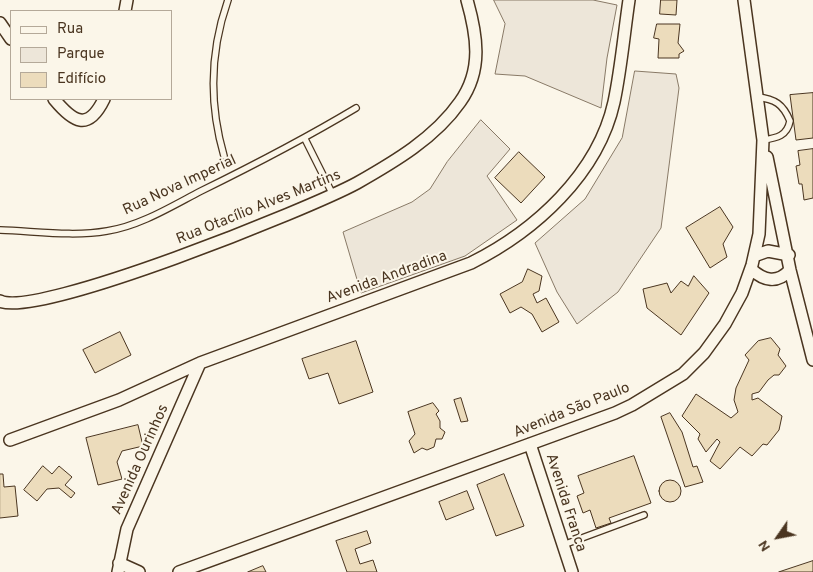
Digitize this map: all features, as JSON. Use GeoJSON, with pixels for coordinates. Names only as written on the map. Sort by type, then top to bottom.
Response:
{"type":"FeatureCollection","features":[{"type":"Feature","properties":{"kind":"street","name":"Rua Otacílio Alves Martins"},"geometry":{"type":"LineString","coordinates":[[0,301],[25,304],[77,291],[171,260],[333,195],[421,142],[445,121],[462,100],[470,83],[477,55],[476,31],[467,0]]}},
{"type":"Feature","properties":{"kind":"street","name":"Avenida Andradina"},"geometry":{"type":"LineString","coordinates":[[10,440],[119,400],[200,363],[471,263],[500,248],[530,226],[558,200],[581,172],[603,135],[614,102],[629,0]]}},
{"type":"Feature","properties":{"kind":"street","name":"Avenida São Paulo"},"geometry":{"type":"LineString","coordinates":[[179,572],[632,405],[683,374],[704,353],[725,324],[742,293],[751,269],[759,234],[763,140],[744,0]]}},
{"type":"Feature","properties":{"kind":"street"},"geometry":{"type":"LineString","coordinates":[[0,23],[10,38]]}},
{"type":"Feature","properties":{"kind":"street"},"geometry":{"type":"LineString","coordinates":[[55,100],[75,120],[82,121],[93,115],[103,100]]}},
{"type":"Feature","properties":{"kind":"street"},"geometry":{"type":"LineString","coordinates":[[763,140],[789,256],[790,270],[813,360]]}},
{"type":"Feature","properties":{"kind":"street"},"geometry":{"type":"LineString","coordinates":[[754,256],[768,251],[789,256]]}},
{"type":"Feature","properties":{"kind":"street"},"geometry":{"type":"LineString","coordinates":[[751,269],[757,275],[772,280],[779,278],[790,270]]}},
{"type":"Feature","properties":{"kind":"street","name":"Avenida Ourinhos"},"geometry":{"type":"LineString","coordinates":[[118,568],[127,529],[200,363]]}},
{"type":"Feature","properties":{"kind":"street","name":"Avenida Franca"},"geometry":{"type":"LineString","coordinates":[[530,444],[572,572]]}},
{"type":"Feature","properties":{"kind":"street"},"geometry":{"type":"LineString","coordinates":[[118,568],[140,572]]}},
{"type":"Feature","properties":{"kind":"lane"},"geometry":{"type":"LineString","coordinates":[[224,156],[213,108],[213,77],[222,18],[228,0]]}},
{"type":"Feature","properties":{"kind":"lane"},"geometry":{"type":"LineString","coordinates":[[757,97],[772,98],[780,103],[790,121],[788,130],[782,135],[763,140]]}},
{"type":"Feature","properties":{"kind":"lane","name":"Rua Nova Imperial"},"geometry":{"type":"LineString","coordinates":[[0,230],[105,232],[117,229],[179,202],[305,139],[356,108]]}},
{"type":"Feature","properties":{"kind":"lane"},"geometry":{"type":"LineString","coordinates":[[305,139],[333,195]]}},
{"type":"Feature","properties":{"kind":"lane"},"geometry":{"type":"LineString","coordinates":[[563,545],[644,515]]}},
{"type":"Feature","properties":{"kind":"green space"},"geometry":{"type":"Polygon","coordinates":[[[494,0],[593,0],[617,5],[607,58],[601,108],[525,76],[495,74],[505,24],[494,0]]]}},
{"type":"Feature","properties":{"kind":"green space"},"geometry":{"type":"Polygon","coordinates":[[[635,71],[676,74],[679,88],[661,228],[618,292],[577,324],[557,292],[535,243],[585,199],[622,138],[635,71]]]}},
{"type":"Feature","properties":{"kind":"green space"},"geometry":{"type":"Polygon","coordinates":[[[481,120],[510,149],[487,176],[517,220],[465,256],[361,293],[343,232],[412,202],[430,189],[447,162],[481,120]]]}},
{"type":"Feature","properties":{"kind":"building"},"geometry":{"type":"Polygon","coordinates":[[[661,0],[677,0],[676,15],[660,14],[661,0]]]}},
{"type":"Feature","properties":{"kind":"building"},"geometry":{"type":"Polygon","coordinates":[[[657,24],[680,24],[678,43],[684,51],[679,54],[679,58],[658,58],[659,39],[654,38],[657,24]]]}},
{"type":"Feature","properties":{"kind":"building"},"geometry":{"type":"Polygon","coordinates":[[[813,93],[813,138],[796,140],[790,95],[813,93]]]}},
{"type":"Feature","properties":{"kind":"building"},"geometry":{"type":"Polygon","coordinates":[[[813,149],[813,198],[804,200],[802,184],[799,184],[796,166],[800,165],[798,151],[813,149]]]}},
{"type":"Feature","properties":{"kind":"building"},"geometry":{"type":"Polygon","coordinates":[[[519,152],[545,177],[521,203],[495,178],[519,152]]]}},
{"type":"Feature","properties":{"kind":"building"},"geometry":{"type":"Polygon","coordinates":[[[720,207],[733,227],[723,244],[727,257],[710,268],[686,228],[720,207]]]}},
{"type":"Feature","properties":{"kind":"building"},"geometry":{"type":"Polygon","coordinates":[[[528,269],[542,276],[539,291],[533,294],[537,303],[546,298],[559,322],[542,332],[532,314],[521,307],[510,313],[500,294],[522,282],[528,269]]]}},
{"type":"Feature","properties":{"kind":"building"},"geometry":{"type":"Polygon","coordinates":[[[694,276],[709,293],[681,335],[647,308],[643,289],[667,283],[671,293],[681,281],[688,286],[694,276]]]}},
{"type":"Feature","properties":{"kind":"building"},"geometry":{"type":"Polygon","coordinates":[[[120,332],[131,355],[95,373],[83,350],[120,332]]]}},
{"type":"Feature","properties":{"kind":"building"},"geometry":{"type":"Polygon","coordinates":[[[771,338],[780,349],[778,355],[786,366],[779,375],[774,375],[768,380],[759,392],[752,394],[752,400],[758,398],[782,416],[779,430],[767,445],[763,444],[752,456],[740,447],[720,469],[710,461],[720,442],[717,439],[706,452],[698,439],[700,434],[682,416],[696,394],[731,418],[738,412],[734,400],[736,388],[749,360],[745,355],[758,341],[771,338]]]}},
{"type":"Feature","properties":{"kind":"building"},"geometry":{"type":"Polygon","coordinates":[[[356,341],[373,392],[339,404],[328,373],[309,379],[302,359],[356,341]]]}},
{"type":"Feature","properties":{"kind":"building"},"geometry":{"type":"Polygon","coordinates":[[[461,398],[468,421],[461,422],[454,400],[461,398]]]}},
{"type":"Feature","properties":{"kind":"building"},"geometry":{"type":"Polygon","coordinates":[[[433,403],[439,411],[436,414],[440,421],[440,428],[445,432],[442,439],[436,439],[434,447],[427,450],[422,448],[414,453],[409,441],[415,434],[408,412],[433,403]]]}},
{"type":"Feature","properties":{"kind":"building"},"geometry":{"type":"Polygon","coordinates":[[[670,413],[682,432],[693,467],[697,466],[703,482],[685,487],[661,417],[670,413]]]}},
{"type":"Feature","properties":{"kind":"building"},"geometry":{"type":"Polygon","coordinates":[[[138,425],[143,446],[122,451],[117,462],[122,479],[98,485],[86,438],[138,425]]]}},
{"type":"Feature","properties":{"kind":"building"},"geometry":{"type":"Polygon","coordinates":[[[634,456],[651,503],[609,518],[611,523],[596,528],[590,510],[583,513],[577,496],[584,493],[578,476],[634,456]]]}},
{"type":"Feature","properties":{"kind":"building"},"geometry":{"type":"Polygon","coordinates":[[[43,466],[52,474],[59,466],[72,477],[65,485],[75,493],[71,498],[59,488],[47,489],[37,501],[24,490],[43,466]]]}},
{"type":"Feature","properties":{"kind":"building"},"geometry":{"type":"Polygon","coordinates":[[[0,474],[3,474],[4,487],[15,486],[18,516],[0,518],[0,474]]]}},
{"type":"Feature","properties":{"kind":"building"},"geometry":{"type":"Polygon","coordinates":[[[504,474],[524,526],[496,536],[477,485],[504,474]]]}},
{"type":"Feature","properties":{"kind":"building"},"geometry":{"type":"Polygon","coordinates":[[[666,480],[674,480],[681,487],[681,495],[674,502],[666,502],[659,495],[659,487],[666,480]]]}},
{"type":"Feature","properties":{"kind":"building"},"geometry":{"type":"Polygon","coordinates":[[[467,491],[474,509],[446,520],[439,502],[467,491]]]}},
{"type":"Feature","properties":{"kind":"building"},"geometry":{"type":"Polygon","coordinates":[[[367,531],[371,543],[355,549],[360,564],[373,560],[377,572],[347,572],[336,541],[367,531]]]}},
{"type":"Feature","properties":{"kind":"building"},"geometry":{"type":"Polygon","coordinates":[[[813,561],[813,572],[779,572],[813,561]]]}},
{"type":"Feature","properties":{"kind":"building"},"geometry":{"type":"Polygon","coordinates":[[[263,566],[266,572],[248,572],[263,566]]]}}]}
